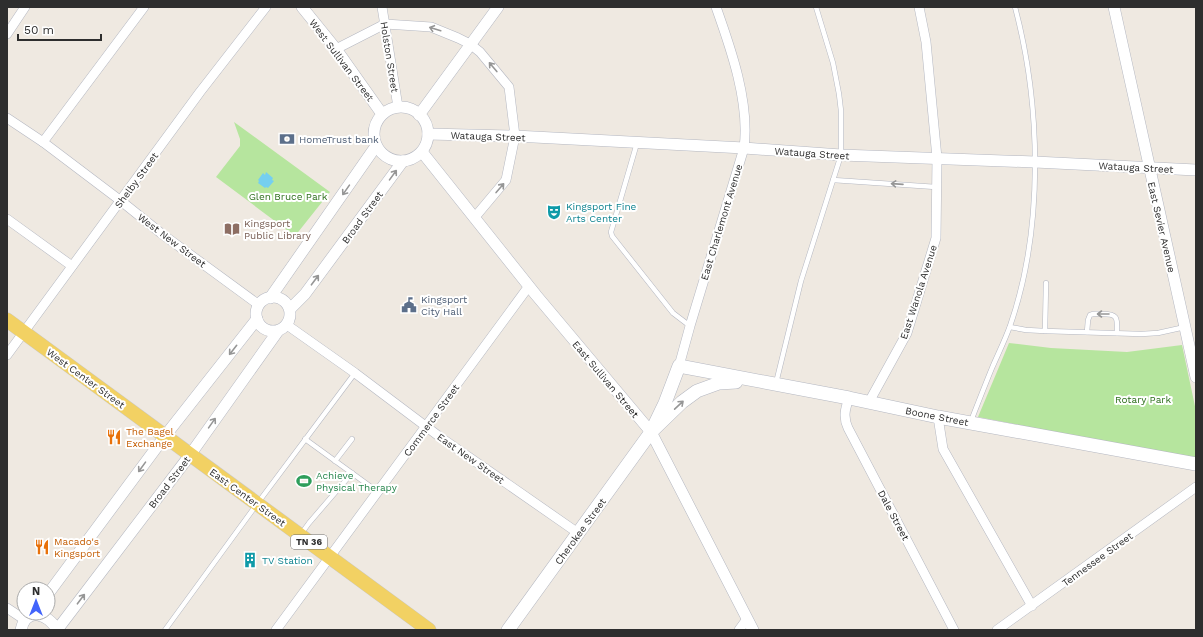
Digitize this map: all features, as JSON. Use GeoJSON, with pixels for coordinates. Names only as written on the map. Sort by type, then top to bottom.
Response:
{"type":"FeatureCollection","features":[{"type":"Feature","properties":{"kind":"main road","name":"West Center Street"},"geometry":{"type":"LineString","coordinates":[[7,320],[165,436]]}},
{"type":"Feature","properties":{"kind":"main road","name":"Boone Street"},"geometry":{"type":"LineString","coordinates":[[679,366],[869,402],[938,417],[1196,464]]}},
{"type":"Feature","properties":{"kind":"main road","name":"East Charlemont Avenue"},"geometry":{"type":"LineString","coordinates":[[651,432],[665,403],[679,366]]}},
{"type":"Feature","properties":{"kind":"main road"},"geometry":{"type":"LineString","coordinates":[[651,432],[682,402],[707,386],[732,382],[769,384]]}},
{"type":"Feature","properties":{"kind":"main road","name":"Cherokee Street"},"geometry":{"type":"LineString","coordinates":[[508,630],[651,432]]}},
{"type":"Feature","properties":{"kind":"main road","name":"East Center Street"},"geometry":{"type":"LineString","coordinates":[[165,436],[429,630]]}},
{"type":"Feature","properties":{"kind":"street"},"geometry":{"type":"LineString","coordinates":[[7,34],[25,7]]}},
{"type":"Feature","properties":{"kind":"street"},"geometry":{"type":"LineString","coordinates":[[42,142],[144,7]]}},
{"type":"Feature","properties":{"kind":"street","name":"Shelby Street"},"geometry":{"type":"LineString","coordinates":[[7,355],[200,92],[266,7]]}},
{"type":"Feature","properties":{"kind":"street","name":"West Sullivan Street"},"geometry":{"type":"LineString","coordinates":[[302,7],[336,48],[382,114]]}},
{"type":"Feature","properties":{"kind":"street","name":"Holston Street"},"geometry":{"type":"LineString","coordinates":[[382,7],[386,24],[398,107]]}},
{"type":"Feature","properties":{"kind":"street"},"geometry":{"type":"LineString","coordinates":[[419,115],[498,7]]}},
{"type":"Feature","properties":{"kind":"street","name":"East Charlemont Avenue"},"geometry":{"type":"LineString","coordinates":[[679,366],[744,148],[746,132],[737,73],[728,39],[716,7]]}},
{"type":"Feature","properties":{"kind":"street","name":"East Wanola Avenue"},"geometry":{"type":"LineString","coordinates":[[869,402],[906,333],[936,238],[937,158],[926,42],[918,7]]}},
{"type":"Feature","properties":{"kind":"street","name":"East Sevier Avenue"},"geometry":{"type":"LineString","coordinates":[[1114,7],[1196,377]]}},
{"type":"Feature","properties":{"kind":"street"},"geometry":{"type":"LineString","coordinates":[[336,48],[386,24],[430,27],[470,44],[480,52],[509,87],[515,136],[506,180],[475,217]]}},
{"type":"Feature","properties":{"kind":"street"},"geometry":{"type":"LineString","coordinates":[[398,107],[413,110],[419,115],[424,120],[428,134],[422,152],[410,160],[395,161],[387,158],[376,146],[374,138],[374,129],[382,114],[398,107]]}},
{"type":"Feature","properties":{"kind":"street","name":"West New Street"},"geometry":{"type":"LineString","coordinates":[[7,118],[42,142],[121,201],[162,234],[259,305]]}},
{"type":"Feature","properties":{"kind":"street","name":"Watauga Street"},"geometry":{"type":"LineString","coordinates":[[428,134],[515,136],[744,148],[841,155],[1196,170]]}},
{"type":"Feature","properties":{"kind":"street"},"geometry":{"type":"LineString","coordinates":[[270,298],[376,146]]}},
{"type":"Feature","properties":{"kind":"street","name":"East Sullivan Street"},"geometry":{"type":"LineString","coordinates":[[422,152],[529,286],[651,432],[753,630]]}},
{"type":"Feature","properties":{"kind":"street","name":"Broad Street"},"geometry":{"type":"LineString","coordinates":[[290,309],[305,294],[403,161]]}},
{"type":"Feature","properties":{"kind":"street"},"geometry":{"type":"LineString","coordinates":[[7,219],[72,266]]}},
{"type":"Feature","properties":{"kind":"street","name":"Commerce Street"},"geometry":{"type":"LineString","coordinates":[[276,630],[529,286]]}},
{"type":"Feature","properties":{"kind":"street"},"geometry":{"type":"LineString","coordinates":[[270,298],[278,298],[283,300],[290,309],[289,320],[282,328],[267,330],[262,327],[257,319],[256,314],[259,305],[263,301],[270,298]]}},
{"type":"Feature","properties":{"kind":"street"},"geometry":{"type":"LineString","coordinates":[[56,583],[165,436],[257,319]]}},
{"type":"Feature","properties":{"kind":"street","name":"Broad Street"},"geometry":{"type":"LineString","coordinates":[[57,630],[190,455],[282,328]]}},
{"type":"Feature","properties":{"kind":"street","name":"East New Street"},"geometry":{"type":"LineString","coordinates":[[282,328],[355,373],[426,426],[578,534]]}},
{"type":"Feature","properties":{"kind":"street","name":"Dale Street"},"geometry":{"type":"LineString","coordinates":[[848,398],[844,414],[848,428],[954,630]]}},
{"type":"Feature","properties":{"kind":"street"},"geometry":{"type":"LineString","coordinates":[[938,417],[943,449],[1032,606]]}},
{"type":"Feature","properties":{"kind":"street","name":"Tennessee Street"},"geometry":{"type":"LineString","coordinates":[[997,630],[1196,487]]}},
{"type":"Feature","properties":{"kind":"street"},"geometry":{"type":"LineString","coordinates":[[7,608],[16,613]]}},
{"type":"Feature","properties":{"kind":"street"},"geometry":{"type":"LineString","coordinates":[[739,630],[747,619]]}},
{"type":"Feature","properties":{"kind":"street"},"geometry":{"type":"LineString","coordinates":[[50,621],[54,624],[57,630]]}},
{"type":"Feature","properties":{"kind":"lane"},"geometry":{"type":"LineString","coordinates":[[769,384],[841,155],[841,111],[833,63],[816,7]]}},
{"type":"Feature","properties":{"kind":"lane"},"geometry":{"type":"LineString","coordinates":[[970,423],[1010,327],[1025,270],[1033,219],[1034,130],[1029,72],[1015,7]]}},
{"type":"Feature","properties":{"kind":"lane"},"geometry":{"type":"LineString","coordinates":[[637,142],[611,232],[612,236],[673,313],[690,326]]}},
{"type":"Feature","properties":{"kind":"lane"},"geometry":{"type":"LineString","coordinates":[[833,180],[936,187]]}},
{"type":"Feature","properties":{"kind":"lane"},"geometry":{"type":"LineString","coordinates":[[1045,331],[1046,284]]}},
{"type":"Feature","properties":{"kind":"lane"},"geometry":{"type":"LineString","coordinates":[[1087,332],[1090,315],[1110,314],[1116,317],[1117,333]]}},
{"type":"Feature","properties":{"kind":"lane"},"geometry":{"type":"LineString","coordinates":[[1010,327],[1045,331],[1150,334],[1185,327]]}},
{"type":"Feature","properties":{"kind":"lane"},"geometry":{"type":"LineString","coordinates":[[165,630],[355,373]]}},
{"type":"Feature","properties":{"kind":"lane"},"geometry":{"type":"LineString","coordinates":[[305,439],[378,492]]}},
{"type":"Feature","properties":{"kind":"lane"},"geometry":{"type":"LineString","coordinates":[[335,461],[352,439]]}},
{"type":"Feature","properties":{"kind":"lane"},"geometry":{"type":"LineString","coordinates":[[300,536],[309,523],[352,473]]}},
{"type":"Feature","properties":{"kind":"green space","name":"Glen Bruce Park"},"geometry":{"type":"Polygon","coordinates":[[[234,122],[330,192],[295,236],[216,177],[240,146],[240,139],[234,122]]]}},
{"type":"Feature","properties":{"kind":"green space","name":"Rotary Park"},"geometry":{"type":"Polygon","coordinates":[[[1009,343],[1051,348],[1127,352],[1182,345],[1196,411],[1196,457],[1194,459],[978,417],[1009,343]]]}},
{"type":"Feature","properties":{"kind":"water"},"geometry":{"type":"Polygon","coordinates":[[[266,172],[273,178],[272,180],[274,181],[268,188],[265,188],[258,183],[258,180],[263,173],[265,175],[266,172]]]}},
{"type":"Feature","properties":{"kind":"place","name":"HomeTrust bank"},"geometry":{"type":"Point","coordinates":[287,139]}},
{"type":"Feature","properties":{"kind":"place","name":"Kingsport Fine Arts Center"},"geometry":{"type":"Point","coordinates":[554,212]}},
{"type":"Feature","properties":{"kind":"place","name":"Kingsport Public Library"},"geometry":{"type":"Point","coordinates":[232,229]}},
{"type":"Feature","properties":{"kind":"place","name":"Kingsport City Hall"},"geometry":{"type":"Point","coordinates":[409,305]}},
{"type":"Feature","properties":{"kind":"place","name":"The Bagel Exchange"},"geometry":{"type":"Point","coordinates":[114,437]}},
{"type":"Feature","properties":{"kind":"place","name":"Achieve Physical Therapy"},"geometry":{"type":"Point","coordinates":[304,481]}},
{"type":"Feature","properties":{"kind":"place","name":"Macado's Kingsport"},"geometry":{"type":"Point","coordinates":[42,547]}},
{"type":"Feature","properties":{"kind":"place","name":"TV Station"},"geometry":{"type":"Point","coordinates":[250,560]}}]}
